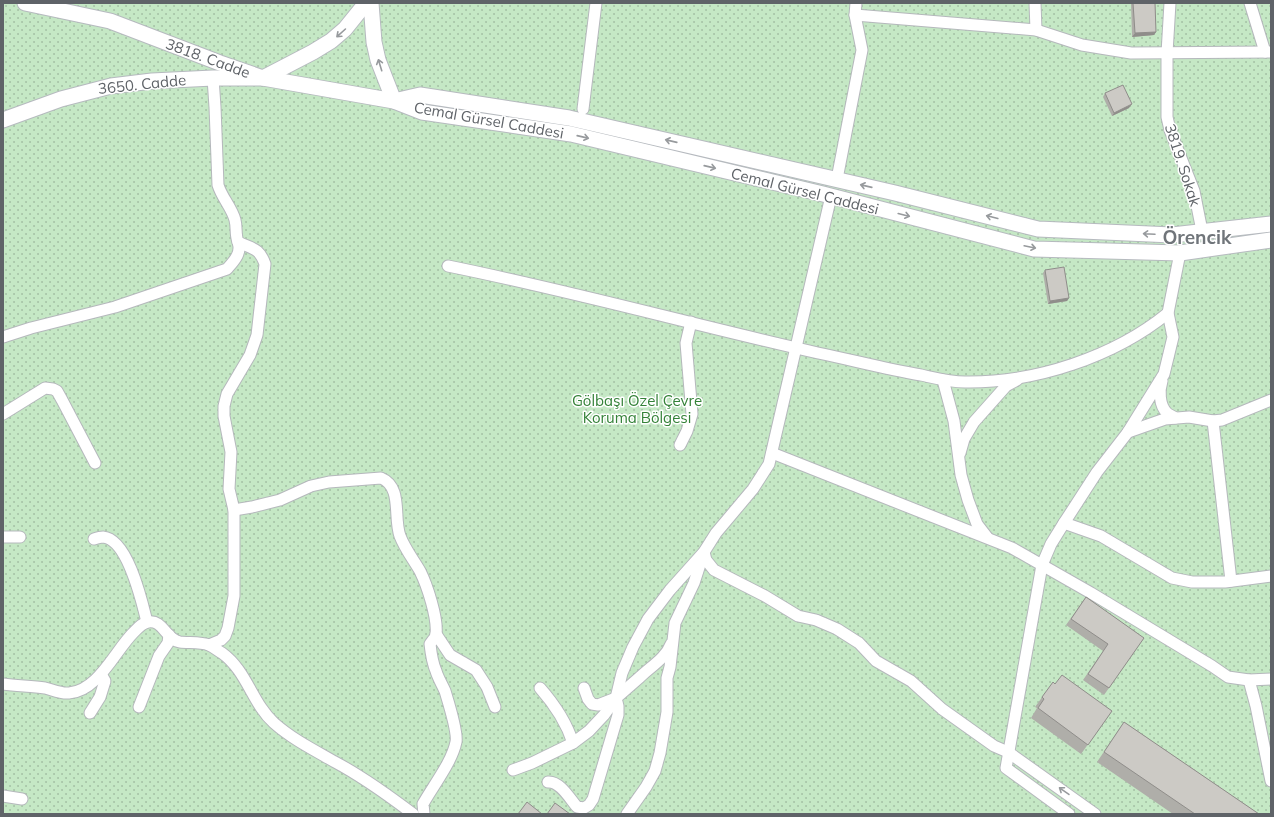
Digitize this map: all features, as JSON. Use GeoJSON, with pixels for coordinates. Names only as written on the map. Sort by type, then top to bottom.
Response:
{"type":"FeatureCollection","features":[{"type":"Feature","properties":{"kind":"street","name":"3818. Cadde"},"geometry":{"type":"LineString","coordinates":[[25,3],[110,21],[263,78],[394,101]]}},
{"type":"Feature","properties":{"kind":"street"},"geometry":{"type":"LineString","coordinates":[[263,78],[314,52],[331,41],[345,29],[366,3]]}},
{"type":"Feature","properties":{"kind":"street"},"geometry":{"type":"LineString","coordinates":[[371,3],[378,60],[394,101]]}},
{"type":"Feature","properties":{"kind":"street"},"geometry":{"type":"LineString","coordinates":[[583,109],[596,3]]}},
{"type":"Feature","properties":{"kind":"street"},"geometry":{"type":"LineString","coordinates":[[837,179],[862,50],[855,15],[856,3]]}},
{"type":"Feature","properties":{"kind":"street"},"geometry":{"type":"LineString","coordinates":[[1035,3],[1036,30]]}},
{"type":"Feature","properties":{"kind":"street","name":"3819. Sokak"},"geometry":{"type":"LineString","coordinates":[[1170,3],[1167,53],[1167,117],[1170,130],[1194,191],[1202,231]]}},
{"type":"Feature","properties":{"kind":"street"},"geometry":{"type":"LineString","coordinates":[[855,15],[1036,30],[1082,44],[1131,53],[1268,52],[1250,3]]}},
{"type":"Feature","properties":{"kind":"street"},"geometry":{"type":"LineString","coordinates":[[3,337],[31,328],[115,307],[227,269],[234,262],[240,247],[235,234],[235,219],[222,196],[218,185],[213,78]]}},
{"type":"Feature","properties":{"kind":"street","name":"3650. Cadde"},"geometry":{"type":"LineString","coordinates":[[3,120],[61,99],[111,86],[152,81],[213,78],[263,78]]}},
{"type":"Feature","properties":{"kind":"street","name":"Cemal Gürsel Caddesi"},"geometry":{"type":"LineString","coordinates":[[394,101],[420,95],[569,118],[837,179],[1038,229],[1172,234],[1271,224]]}},
{"type":"Feature","properties":{"kind":"street","name":"Cemal Gürsel Caddesi"},"geometry":{"type":"LineString","coordinates":[[394,101],[422,112],[571,134],[831,196],[1034,248],[1180,252],[1271,240]]}},
{"type":"Feature","properties":{"kind":"street"},"geometry":{"type":"LineString","coordinates":[[548,782],[552,782],[566,793],[577,807],[584,808],[589,805],[593,799],[618,715],[616,698],[622,673],[630,653],[648,619],[670,590],[704,552],[716,533],[753,489],[769,464],[831,196]]}},
{"type":"Feature","properties":{"kind":"street"},"geometry":{"type":"LineString","coordinates":[[210,645],[221,640],[225,636],[234,596],[234,510],[229,490],[231,452],[224,416],[224,406],[227,394],[250,355],[257,335],[265,264],[258,251],[238,242]]}},
{"type":"Feature","properties":{"kind":"street"},"geometry":{"type":"LineString","coordinates":[[1175,418],[1166,412],[1161,403],[1160,386],[1173,337],[1168,313],[1180,252]]}},
{"type":"Feature","properties":{"kind":"street"},"geometry":{"type":"LineString","coordinates":[[448,266],[522,281],[796,348],[943,380],[969,382],[1021,378],[1071,364],[1104,352],[1155,324],[1168,313]]}},
{"type":"Feature","properties":{"kind":"street"},"geometry":{"type":"LineString","coordinates":[[680,445],[687,431],[692,414],[686,343],[691,322]]}},
{"type":"Feature","properties":{"kind":"street"},"geometry":{"type":"LineString","coordinates":[[1069,814],[1006,768],[1042,565],[1051,544],[1064,523],[1097,472],[1128,432],[1164,374]]}},
{"type":"Feature","properties":{"kind":"street"},"geometry":{"type":"LineString","coordinates":[[959,455],[964,439],[974,422],[1006,386],[1021,378]]}},
{"type":"Feature","properties":{"kind":"street"},"geometry":{"type":"LineString","coordinates":[[943,380],[954,421],[961,475],[977,524],[987,538]]}},
{"type":"Feature","properties":{"kind":"street"},"geometry":{"type":"LineString","coordinates":[[3,414],[45,388],[57,391],[95,463]]}},
{"type":"Feature","properties":{"kind":"street"},"geometry":{"type":"LineString","coordinates":[[1128,432],[1165,419],[1189,416],[1213,421],[1222,420],[1271,400]]}},
{"type":"Feature","properties":{"kind":"street"},"geometry":{"type":"LineString","coordinates":[[1213,421],[1231,581]]}},
{"type":"Feature","properties":{"kind":"street"},"geometry":{"type":"LineString","coordinates":[[772,453],[1012,548],[1091,593],[1228,677],[1249,680],[1271,679]]}},
{"type":"Feature","properties":{"kind":"street"},"geometry":{"type":"LineString","coordinates":[[234,510],[280,500],[311,486],[329,482],[370,478],[381,478],[388,481],[393,488],[395,496],[396,521],[399,535],[421,573],[433,606],[436,634],[450,655],[476,670],[487,687],[495,707]]}},
{"type":"Feature","properties":{"kind":"street"},"geometry":{"type":"LineString","coordinates":[[1064,523],[1101,536],[1172,578],[1192,582],[1231,581],[1271,576]]}},
{"type":"Feature","properties":{"kind":"street"},"geometry":{"type":"LineString","coordinates":[[3,537],[20,537]]}},
{"type":"Feature","properties":{"kind":"street"},"geometry":{"type":"LineString","coordinates":[[94,539],[103,537],[110,539],[119,546],[126,557],[138,588],[148,622]]}},
{"type":"Feature","properties":{"kind":"street"},"geometry":{"type":"LineString","coordinates":[[627,814],[655,771],[668,712],[667,678],[670,667],[675,623],[694,583],[704,552]]}},
{"type":"Feature","properties":{"kind":"street"},"geometry":{"type":"LineString","coordinates":[[704,552],[706,560],[714,570],[765,596],[798,616],[816,620],[837,629],[859,643],[876,661],[911,681],[942,709],[994,746],[1008,752],[1095,814]]}},
{"type":"Feature","properties":{"kind":"street"},"geometry":{"type":"LineString","coordinates":[[3,684],[46,688],[69,693],[87,686],[101,674],[131,635],[140,626],[148,622],[155,622],[176,641],[210,645],[224,654],[238,669],[260,706],[274,723],[303,744],[384,791],[413,814]]}},
{"type":"Feature","properties":{"kind":"street"},"geometry":{"type":"LineString","coordinates":[[424,814],[422,804],[439,778],[452,753],[456,741],[454,724],[445,690],[432,659],[430,644],[436,634]]}},
{"type":"Feature","properties":{"kind":"street"},"geometry":{"type":"LineString","coordinates":[[139,707],[159,656],[168,643],[169,635]]}},
{"type":"Feature","properties":{"kind":"street"},"geometry":{"type":"LineString","coordinates":[[513,770],[532,763],[573,743],[589,731],[604,715],[616,698],[665,654],[670,647],[673,638]]}},
{"type":"Feature","properties":{"kind":"street"},"geometry":{"type":"LineString","coordinates":[[90,712],[103,690],[105,681],[101,674]]}},
{"type":"Feature","properties":{"kind":"street"},"geometry":{"type":"LineString","coordinates":[[1249,680],[1258,713],[1271,781]]}},
{"type":"Feature","properties":{"kind":"street"},"geometry":{"type":"LineString","coordinates":[[540,688],[557,708],[570,732],[573,743]]}},
{"type":"Feature","properties":{"kind":"street"},"geometry":{"type":"LineString","coordinates":[[584,688],[588,699],[592,704],[598,705],[616,698]]}},
{"type":"Feature","properties":{"kind":"street"},"geometry":{"type":"LineString","coordinates":[[3,796],[22,799]]}},
{"type":"Feature","properties":{"kind":"green space","name":"Gölbaşı Özel Çevre Koruma Bölgesi"},"geometry":{"type":"Polygon","coordinates":[[[3,3],[1271,3],[1271,814],[3,814],[3,3]]]}},
{"type":"Feature","properties":{"kind":"building"},"geometry":{"type":"Polygon","coordinates":[[[1133,3],[1155,3],[1156,32],[1135,33],[1133,3]]]}},
{"type":"Feature","properties":{"kind":"building"},"geometry":{"type":"Polygon","coordinates":[[[1123,85],[1132,104],[1114,113],[1105,93],[1123,85]]]}},
{"type":"Feature","properties":{"kind":"building"},"geometry":{"type":"Polygon","coordinates":[[[1064,267],[1069,298],[1050,301],[1045,270],[1064,267]]]}},
{"type":"Feature","properties":{"kind":"building"},"geometry":{"type":"Polygon","coordinates":[[[1086,597],[1144,638],[1109,688],[1088,674],[1108,644],[1071,619],[1086,597]]]}},
{"type":"Feature","properties":{"kind":"building"},"geometry":{"type":"Polygon","coordinates":[[[1062,675],[1112,711],[1088,745],[1038,708],[1044,699],[1042,697],[1053,682],[1055,684],[1062,675]]]}},
{"type":"Feature","properties":{"kind":"building"},"geometry":{"type":"Polygon","coordinates":[[[1124,722],[1259,814],[1195,814],[1104,752],[1124,722]]]}},
{"type":"Feature","properties":{"kind":"building"},"geometry":{"type":"Polygon","coordinates":[[[527,802],[542,814],[518,814],[527,802]]]}},
{"type":"Feature","properties":{"kind":"building"},"geometry":{"type":"Polygon","coordinates":[[[555,803],[570,814],[547,814],[555,803]]]}},
{"type":"Feature","properties":{"kind":"district","name":"Örencik"},"geometry":{"type":"Point","coordinates":[1197,237]}}]}
